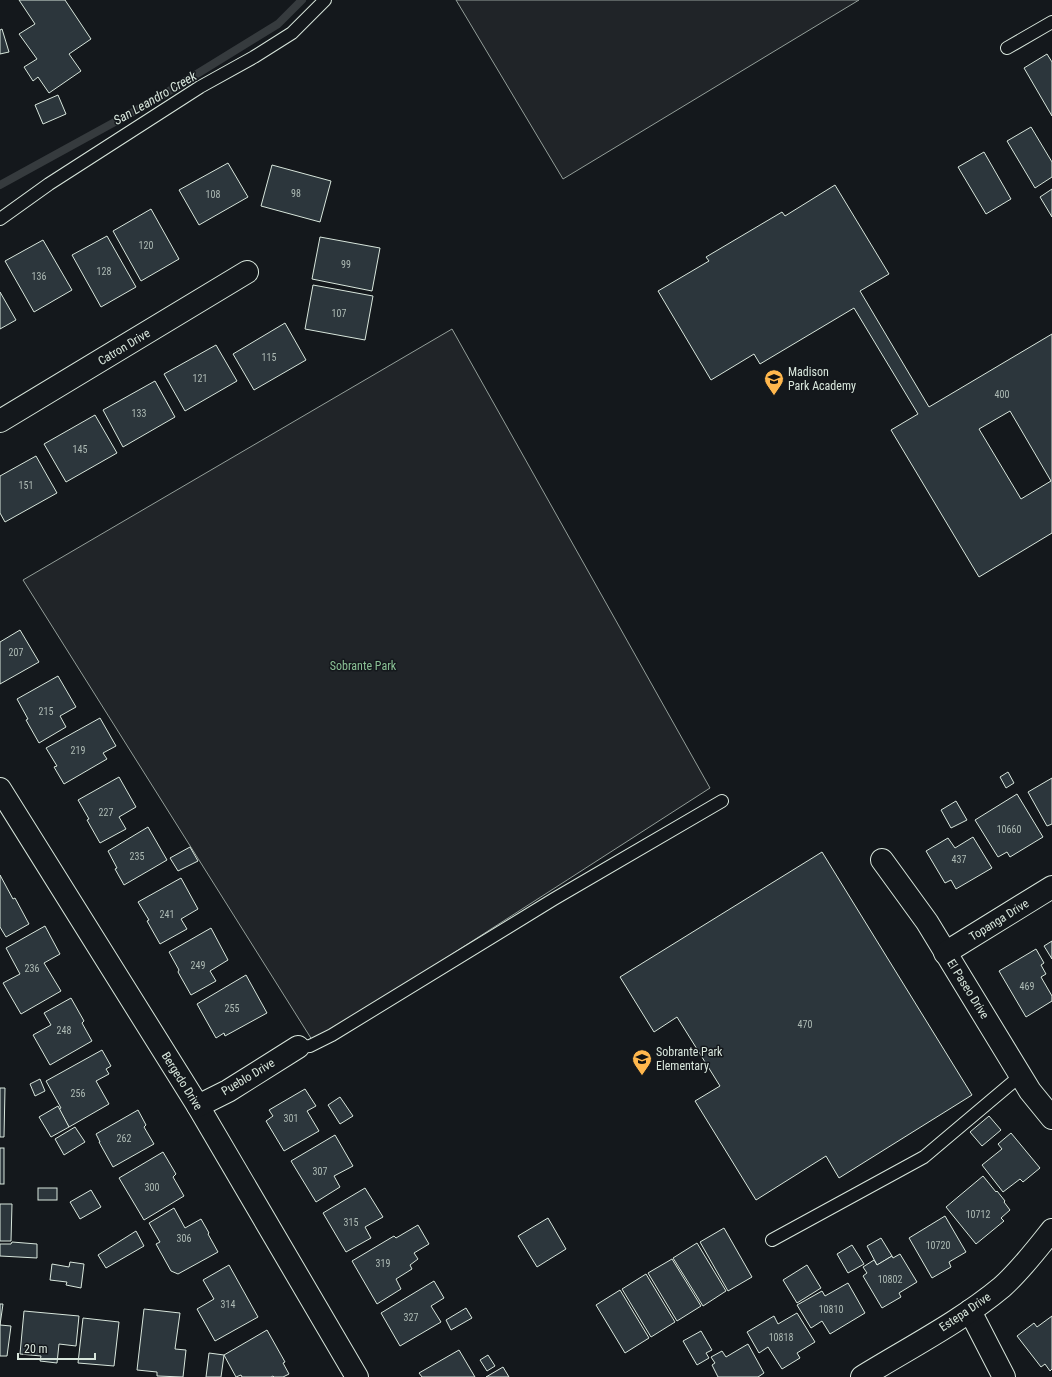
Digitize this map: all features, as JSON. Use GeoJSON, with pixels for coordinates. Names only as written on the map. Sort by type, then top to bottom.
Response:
{"type":"FeatureCollection","features":[{"type":"Feature","properties":{"kind":"street","name":"Catron Drive"},"geometry":{"type":"LineString","coordinates":[[0,421],[247,272]]}},
{"type":"Feature","properties":{"kind":"street","name":"Bergedo Drive"},"geometry":{"type":"LineString","coordinates":[[0,789],[198,1106],[357,1377]]}},
{"type":"Feature","properties":{"kind":"street","name":"El Paseo Drive"},"geometry":{"type":"LineString","coordinates":[[882,860],[927,922],[1020,1076],[1052,1118]]}},
{"type":"Feature","properties":{"kind":"street","name":"Topanga Drive"},"geometry":{"type":"LineString","coordinates":[[945,953],[1052,887]]}},
{"type":"Feature","properties":{"kind":"street","name":"Pueblo Drive"},"geometry":{"type":"LineString","coordinates":[[198,1106],[228,1091],[298,1047]]}},
{"type":"Feature","properties":{"kind":"street","name":"Estepa Drive"},"geometry":{"type":"LineString","coordinates":[[862,1377],[970,1311],[1003,1286],[1031,1257],[1052,1230]]}},
{"type":"Feature","properties":{"kind":"street"},"geometry":{"type":"LineString","coordinates":[[970,1311],[1004,1377]]}},
{"type":"Feature","properties":{"kind":"lane"},"geometry":{"type":"LineString","coordinates":[[0,219],[49,184],[200,87],[254,57],[292,33],[326,0]]}},
{"type":"Feature","properties":{"kind":"lane"},"geometry":{"type":"LineString","coordinates":[[1007,48],[1052,22]]}},
{"type":"Feature","properties":{"kind":"lane"},"geometry":{"type":"LineString","coordinates":[[298,1047],[310,1046],[332,1035],[581,883],[722,801]]}},
{"type":"Feature","properties":{"kind":"lane"},"geometry":{"type":"LineString","coordinates":[[772,1240],[924,1157],[1020,1076]]}},
{"type":"Feature","properties":{"kind":"green space"},"geometry":{"type":"Polygon","coordinates":[[[456,0],[859,0],[563,179],[456,0]]]}},
{"type":"Feature","properties":{"kind":"green space","name":"Sobrante Park"},"geometry":{"type":"Polygon","coordinates":[[[452,329],[710,788],[314,1043],[23,580],[452,329]]]}},
{"type":"Feature","properties":{"kind":"building"},"geometry":{"type":"Polygon","coordinates":[[[19,0],[65,0],[91,39],[69,54],[81,71],[49,93],[38,77],[33,81],[24,67],[37,59],[19,34],[35,24],[19,0]]]}},
{"type":"Feature","properties":{"kind":"building"},"geometry":{"type":"Polygon","coordinates":[[[2,29],[9,52],[0,54],[0,30],[2,29]]]}},
{"type":"Feature","properties":{"kind":"building"},"geometry":{"type":"Polygon","coordinates":[[[1047,54],[1052,62],[1052,116],[1024,68],[1047,54]]]}},
{"type":"Feature","properties":{"kind":"building"},"geometry":{"type":"Polygon","coordinates":[[[58,95],[66,114],[43,124],[35,105],[58,95]]]}},
{"type":"Feature","properties":{"kind":"building"},"geometry":{"type":"Polygon","coordinates":[[[1031,127],[1052,162],[1052,177],[1035,188],[1007,141],[1031,127]]]}},
{"type":"Feature","properties":{"kind":"building"},"geometry":{"type":"Polygon","coordinates":[[[984,152],[1011,199],[986,214],[958,167],[984,152]]]}},
{"type":"Feature","properties":{"kind":"building"},"geometry":{"type":"Polygon","coordinates":[[[228,163],[248,197],[199,225],[179,190],[228,163]]]}},
{"type":"Feature","properties":{"kind":"building"},"geometry":{"type":"Polygon","coordinates":[[[272,165],[331,181],[320,222],[261,206],[272,165]]]}},
{"type":"Feature","properties":{"kind":"building"},"geometry":{"type":"Polygon","coordinates":[[[835,185],[889,274],[860,291],[929,407],[1052,334],[1052,533],[979,577],[891,430],[918,414],[854,308],[760,364],[754,354],[711,380],[658,291],[709,261],[706,257],[782,212],[785,216],[835,185]],[[1010,411],[979,429],[1021,499],[1051,481],[1010,411]]]}},
{"type":"Feature","properties":{"kind":"building"},"geometry":{"type":"Polygon","coordinates":[[[1052,189],[1052,217],[1040,197],[1052,189]]]}},
{"type":"Feature","properties":{"kind":"building"},"geometry":{"type":"Polygon","coordinates":[[[151,209],[179,259],[141,281],[113,231],[151,209]]]}},
{"type":"Feature","properties":{"kind":"building"},"geometry":{"type":"Polygon","coordinates":[[[107,236],[136,287],[101,307],[72,255],[107,236]]]}},
{"type":"Feature","properties":{"kind":"building"},"geometry":{"type":"Polygon","coordinates":[[[320,237],[380,248],[372,291],[312,279],[320,237]]]}},
{"type":"Feature","properties":{"kind":"building"},"geometry":{"type":"Polygon","coordinates":[[[43,240],[72,290],[34,312],[5,261],[43,240]]]}},
{"type":"Feature","properties":{"kind":"building"},"geometry":{"type":"Polygon","coordinates":[[[313,285],[373,296],[365,340],[305,329],[313,285]]]}},
{"type":"Feature","properties":{"kind":"building"},"geometry":{"type":"Polygon","coordinates":[[[0,292],[16,320],[0,329],[0,292]]]}},
{"type":"Feature","properties":{"kind":"building"},"geometry":{"type":"Polygon","coordinates":[[[285,323],[306,360],[254,390],[233,354],[285,323]]]}},
{"type":"Feature","properties":{"kind":"building"},"geometry":{"type":"Polygon","coordinates":[[[216,345],[237,381],[185,411],[164,374],[216,345]]]}},
{"type":"Feature","properties":{"kind":"building"},"geometry":{"type":"Polygon","coordinates":[[[155,381],[175,417],[123,447],[103,410],[155,381]]]}},
{"type":"Feature","properties":{"kind":"building"},"geometry":{"type":"Polygon","coordinates":[[[95,415],[117,453],[66,482],[44,444],[95,415]]]}},
{"type":"Feature","properties":{"kind":"building"},"geometry":{"type":"Polygon","coordinates":[[[36,456],[57,493],[5,522],[0,513],[0,476],[36,456]]]}},
{"type":"Feature","properties":{"kind":"building"},"geometry":{"type":"Polygon","coordinates":[[[20,630],[39,662],[0,684],[0,642],[20,630]]]}},
{"type":"Feature","properties":{"kind":"building"},"geometry":{"type":"Polygon","coordinates":[[[58,676],[76,707],[60,716],[66,727],[39,743],[26,720],[28,719],[17,699],[58,676]]]}},
{"type":"Feature","properties":{"kind":"building"},"geometry":{"type":"Polygon","coordinates":[[[100,718],[116,746],[103,753],[107,759],[64,784],[54,767],[57,766],[46,748],[100,718]]]}},
{"type":"Feature","properties":{"kind":"building"},"geometry":{"type":"Polygon","coordinates":[[[1008,772],[1014,783],[1006,788],[1000,777],[1008,772]]]}},
{"type":"Feature","properties":{"kind":"building"},"geometry":{"type":"Polygon","coordinates":[[[119,777],[136,807],[119,817],[126,829],[100,843],[78,800],[119,777]]]}},
{"type":"Feature","properties":{"kind":"building"},"geometry":{"type":"Polygon","coordinates":[[[1052,778],[1052,824],[1047,826],[1028,792],[1052,778]]]}},
{"type":"Feature","properties":{"kind":"building"},"geometry":{"type":"Polygon","coordinates":[[[1017,794],[1043,837],[1010,857],[1007,852],[998,857],[975,820],[1017,794]]]}},
{"type":"Feature","properties":{"kind":"building"},"geometry":{"type":"Polygon","coordinates":[[[956,801],[967,820],[951,828],[941,810],[956,801]]]}},
{"type":"Feature","properties":{"kind":"building"},"geometry":{"type":"Polygon","coordinates":[[[148,827],[167,860],[124,885],[115,869],[117,868],[108,851],[148,827]]]}},
{"type":"Feature","properties":{"kind":"building"},"geometry":{"type":"Polygon","coordinates":[[[973,837],[992,868],[956,889],[951,880],[945,883],[926,851],[948,838],[955,848],[973,837]]]}},
{"type":"Feature","properties":{"kind":"building"},"geometry":{"type":"Polygon","coordinates":[[[190,847],[198,861],[178,871],[170,858],[190,847]]]}},
{"type":"Feature","properties":{"kind":"building"},"geometry":{"type":"Polygon","coordinates":[[[822,852],[972,1095],[839,1178],[826,1156],[756,1200],[695,1101],[720,1086],[677,1017],[654,1032],[620,977],[822,852]]]}},
{"type":"Feature","properties":{"kind":"building"},"geometry":{"type":"Polygon","coordinates":[[[0,875],[29,924],[6,937],[0,927],[0,875]]]}},
{"type":"Feature","properties":{"kind":"building"},"geometry":{"type":"Polygon","coordinates":[[[181,878],[198,909],[181,919],[187,929],[160,944],[147,921],[149,920],[138,902],[181,878]]]}},
{"type":"Feature","properties":{"kind":"building"},"geometry":{"type":"Polygon","coordinates":[[[45,926],[60,954],[44,963],[61,991],[21,1014],[3,983],[20,974],[6,948],[45,926]]]}},
{"type":"Feature","properties":{"kind":"building"},"geometry":{"type":"Polygon","coordinates":[[[211,928],[228,960],[210,971],[216,981],[191,995],[169,952],[211,928]]]}},
{"type":"Feature","properties":{"kind":"building"},"geometry":{"type":"Polygon","coordinates":[[[1052,941],[1052,959],[1044,946],[1052,941]]]}},
{"type":"Feature","properties":{"kind":"building"},"geometry":{"type":"Polygon","coordinates":[[[1036,949],[1044,963],[1041,965],[1046,974],[1041,977],[1052,996],[1052,1001],[1026,1017],[999,971],[1036,949]]]}},
{"type":"Feature","properties":{"kind":"building"},"geometry":{"type":"Polygon","coordinates":[[[246,975],[267,1013],[225,1036],[224,1033],[216,1038],[197,1004],[246,975]]]}},
{"type":"Feature","properties":{"kind":"building"},"geometry":{"type":"Polygon","coordinates":[[[71,998],[84,1021],[82,1023],[92,1041],[50,1065],[33,1035],[51,1025],[44,1013],[71,998]]]}},
{"type":"Feature","properties":{"kind":"building"},"geometry":{"type":"Polygon","coordinates":[[[102,1050],[111,1066],[106,1069],[109,1074],[96,1081],[109,1104],[69,1127],[59,1109],[61,1108],[46,1081],[102,1050]]]}},
{"type":"Feature","properties":{"kind":"building"},"geometry":{"type":"Polygon","coordinates":[[[40,1079],[45,1091],[35,1096],[30,1084],[40,1079]]]}},
{"type":"Feature","properties":{"kind":"building"},"geometry":{"type":"Polygon","coordinates":[[[0,1088],[5,1088],[4,1137],[0,1137],[0,1088]]]}},
{"type":"Feature","properties":{"kind":"building"},"geometry":{"type":"Polygon","coordinates":[[[305,1089],[316,1106],[307,1111],[319,1131],[284,1151],[266,1121],[273,1116],[269,1110],[305,1089]]]}},
{"type":"Feature","properties":{"kind":"building"},"geometry":{"type":"Polygon","coordinates":[[[340,1097],[353,1116],[340,1124],[328,1105],[340,1097]]]}},
{"type":"Feature","properties":{"kind":"building"},"geometry":{"type":"Polygon","coordinates":[[[58,1106],[69,1127],[51,1137],[39,1117],[58,1106]]]}},
{"type":"Feature","properties":{"kind":"building"},"geometry":{"type":"Polygon","coordinates":[[[138,1110],[146,1125],[144,1127],[154,1144],[113,1167],[96,1134],[138,1110]]]}},
{"type":"Feature","properties":{"kind":"building"},"geometry":{"type":"Polygon","coordinates":[[[989,1116],[1001,1130],[982,1146],[970,1132],[989,1116]]]}},
{"type":"Feature","properties":{"kind":"building"},"geometry":{"type":"Polygon","coordinates":[[[75,1127],[85,1142],[64,1155],[55,1139],[75,1127]]]}},
{"type":"Feature","properties":{"kind":"building"},"geometry":{"type":"Polygon","coordinates":[[[1011,1133],[1040,1168],[1023,1182],[1020,1179],[1003,1192],[982,1165],[1002,1149],[998,1144],[1011,1133]]]}},
{"type":"Feature","properties":{"kind":"building"},"geometry":{"type":"Polygon","coordinates":[[[335,1135],[353,1166],[334,1176],[340,1187],[316,1202],[291,1161],[335,1135]]]}},
{"type":"Feature","properties":{"kind":"building"},"geometry":{"type":"Polygon","coordinates":[[[0,1148],[4,1148],[4,1184],[0,1184],[0,1148]]]}},
{"type":"Feature","properties":{"kind":"building"},"geometry":{"type":"Polygon","coordinates":[[[163,1152],[176,1174],[173,1177],[184,1196],[144,1220],[119,1178],[163,1152]]]}},
{"type":"Feature","properties":{"kind":"building"},"geometry":{"type":"Polygon","coordinates":[[[983,1176],[1005,1201],[1004,1202],[1010,1210],[1001,1218],[1004,1221],[976,1244],[946,1207],[983,1176]]]}},
{"type":"Feature","properties":{"kind":"building"},"geometry":{"type":"Polygon","coordinates":[[[38,1188],[57,1188],[57,1200],[38,1200],[38,1188]]]}},
{"type":"Feature","properties":{"kind":"building"},"geometry":{"type":"Polygon","coordinates":[[[365,1188],[383,1217],[365,1227],[371,1238],[346,1252],[323,1213],[365,1188]]]}},
{"type":"Feature","properties":{"kind":"building"},"geometry":{"type":"Polygon","coordinates":[[[91,1190],[101,1207],[80,1219],[70,1202],[91,1190]]]}},
{"type":"Feature","properties":{"kind":"building"},"geometry":{"type":"Polygon","coordinates":[[[0,1204],[12,1204],[11,1241],[0,1241],[0,1204]]]}},
{"type":"Feature","properties":{"kind":"building"},"geometry":{"type":"Polygon","coordinates":[[[174,1208],[185,1228],[201,1219],[218,1252],[178,1274],[171,1271],[156,1244],[160,1242],[149,1223],[174,1208]]]}},
{"type":"Feature","properties":{"kind":"building"},"geometry":{"type":"Polygon","coordinates":[[[945,1216],[966,1252],[949,1262],[951,1267],[932,1278],[909,1238],[945,1216]]]}},
{"type":"Feature","properties":{"kind":"building"},"geometry":{"type":"Polygon","coordinates":[[[548,1218],[566,1249],[537,1267],[518,1236],[548,1218]]]}},
{"type":"Feature","properties":{"kind":"building"},"geometry":{"type":"Polygon","coordinates":[[[418,1225],[429,1244],[414,1253],[418,1259],[410,1265],[412,1269],[396,1279],[401,1289],[377,1304],[352,1261],[394,1236],[396,1238],[418,1225]]]}},
{"type":"Feature","properties":{"kind":"building"},"geometry":{"type":"Polygon","coordinates":[[[724,1228],[752,1277],[728,1291],[700,1242],[724,1228]]]}},
{"type":"Feature","properties":{"kind":"building"},"geometry":{"type":"Polygon","coordinates":[[[136,1231],[144,1246],[106,1268],[98,1255],[136,1231]]]}},
{"type":"Feature","properties":{"kind":"building"},"geometry":{"type":"Polygon","coordinates":[[[881,1238],[892,1256],[877,1265],[867,1246],[881,1238]]]}},
{"type":"Feature","properties":{"kind":"building"},"geometry":{"type":"Polygon","coordinates":[[[12,1242],[37,1244],[37,1258],[0,1256],[0,1244],[11,1244],[12,1242]]]}},
{"type":"Feature","properties":{"kind":"building"},"geometry":{"type":"Polygon","coordinates":[[[697,1243],[726,1291],[703,1306],[673,1258],[697,1243]]]}},
{"type":"Feature","properties":{"kind":"building"},"geometry":{"type":"Polygon","coordinates":[[[852,1245],[864,1264],[848,1273],[837,1254],[852,1245]]]}},
{"type":"Feature","properties":{"kind":"building"},"geometry":{"type":"Polygon","coordinates":[[[900,1254],[917,1282],[899,1293],[901,1297],[882,1308],[863,1276],[867,1273],[863,1267],[874,1260],[877,1265],[892,1256],[893,1258],[900,1254]]]}},
{"type":"Feature","properties":{"kind":"building"},"geometry":{"type":"Polygon","coordinates":[[[672,1259],[701,1306],[677,1321],[648,1273],[672,1259]]]}},
{"type":"Feature","properties":{"kind":"building"},"geometry":{"type":"Polygon","coordinates":[[[70,1262],[84,1264],[81,1288],[66,1285],[67,1282],[50,1280],[52,1264],[69,1267],[70,1262]]]}},
{"type":"Feature","properties":{"kind":"building"},"geometry":{"type":"Polygon","coordinates":[[[229,1265],[258,1317],[215,1341],[197,1309],[214,1299],[203,1280],[229,1265]]]}},
{"type":"Feature","properties":{"kind":"building"},"geometry":{"type":"Polygon","coordinates":[[[807,1265],[821,1288],[797,1303],[783,1280],[807,1265]]]}},
{"type":"Feature","properties":{"kind":"building"},"geometry":{"type":"Polygon","coordinates":[[[646,1274],[675,1322],[651,1337],[622,1289],[646,1274]]]}},
{"type":"Feature","properties":{"kind":"building"},"geometry":{"type":"Polygon","coordinates":[[[434,1281],[444,1298],[431,1306],[441,1322],[400,1346],[381,1313],[434,1281]]]}},
{"type":"Feature","properties":{"kind":"building"},"geometry":{"type":"Polygon","coordinates":[[[848,1283],[865,1313],[830,1334],[822,1321],[811,1328],[797,1305],[822,1291],[825,1296],[848,1283]]]}},
{"type":"Feature","properties":{"kind":"building"},"geometry":{"type":"Polygon","coordinates":[[[620,1290],[649,1338],[625,1353],[596,1305],[620,1290]]]}},
{"type":"Feature","properties":{"kind":"building"},"geometry":{"type":"Polygon","coordinates":[[[0,1304],[3,1304],[0,1325],[0,1304]]]}},
{"type":"Feature","properties":{"kind":"building"},"geometry":{"type":"Polygon","coordinates":[[[466,1308],[472,1318],[451,1330],[446,1320],[466,1308]]]}},
{"type":"Feature","properties":{"kind":"building"},"geometry":{"type":"Polygon","coordinates":[[[144,1309],[180,1313],[175,1349],[186,1350],[183,1377],[157,1376],[157,1372],[137,1370],[144,1309]]]}},
{"type":"Feature","properties":{"kind":"building"},"geometry":{"type":"Polygon","coordinates":[[[24,1311],[79,1316],[76,1346],[59,1344],[57,1363],[40,1361],[41,1356],[20,1354],[24,1311]]]}},
{"type":"Feature","properties":{"kind":"building"},"geometry":{"type":"Polygon","coordinates":[[[797,1313],[815,1342],[797,1353],[800,1358],[782,1369],[768,1347],[759,1353],[747,1332],[774,1316],[778,1324],[797,1313]]]}},
{"type":"Feature","properties":{"kind":"building"},"geometry":{"type":"Polygon","coordinates":[[[1052,1316],[1052,1369],[1050,1371],[1045,1364],[1041,1367],[1017,1336],[1034,1323],[1037,1327],[1052,1316]]]}},
{"type":"Feature","properties":{"kind":"building"},"geometry":{"type":"Polygon","coordinates":[[[83,1318],[119,1322],[114,1366],[78,1363],[83,1318]]]}},
{"type":"Feature","properties":{"kind":"building"},"geometry":{"type":"Polygon","coordinates":[[[0,1325],[11,1326],[7,1356],[0,1356],[0,1325]]]}},
{"type":"Feature","properties":{"kind":"building"},"geometry":{"type":"Polygon","coordinates":[[[267,1330],[285,1362],[283,1363],[289,1374],[283,1377],[242,1377],[241,1375],[236,1377],[224,1355],[267,1330]]]}},
{"type":"Feature","properties":{"kind":"building"},"geometry":{"type":"Polygon","coordinates":[[[701,1331],[712,1350],[706,1353],[709,1358],[697,1365],[683,1341],[701,1331]]]}},
{"type":"Feature","properties":{"kind":"building"},"geometry":{"type":"Polygon","coordinates":[[[748,1344],[764,1373],[758,1377],[718,1377],[712,1365],[715,1363],[711,1357],[722,1351],[726,1357],[748,1344]]]}},
{"type":"Feature","properties":{"kind":"building"},"geometry":{"type":"Polygon","coordinates":[[[459,1350],[475,1377],[422,1377],[419,1373],[459,1350]]]}},
{"type":"Feature","properties":{"kind":"building"},"geometry":{"type":"Polygon","coordinates":[[[209,1353],[224,1355],[221,1377],[206,1377],[209,1353]]]}},
{"type":"Feature","properties":{"kind":"building"},"geometry":{"type":"Polygon","coordinates":[[[488,1355],[495,1366],[487,1371],[480,1360],[488,1355]]]}},
{"type":"Feature","properties":{"kind":"building"},"geometry":{"type":"Polygon","coordinates":[[[503,1367],[509,1377],[486,1377],[503,1367]]]}},
{"type":"Feature","properties":{"kind":"waterway","name":"San Leandro Creek"},"geometry":{"type":"LineString","coordinates":[[0,185],[153,101],[278,24],[302,0]]}},
{"type":"Feature","properties":{"kind":"place","name":"Madison Park Academy"},"geometry":{"type":"Point","coordinates":[774,396]}},
{"type":"Feature","properties":{"kind":"place","name":"Sobrante Park Elementary"},"geometry":{"type":"Point","coordinates":[642,1076]}}]}
